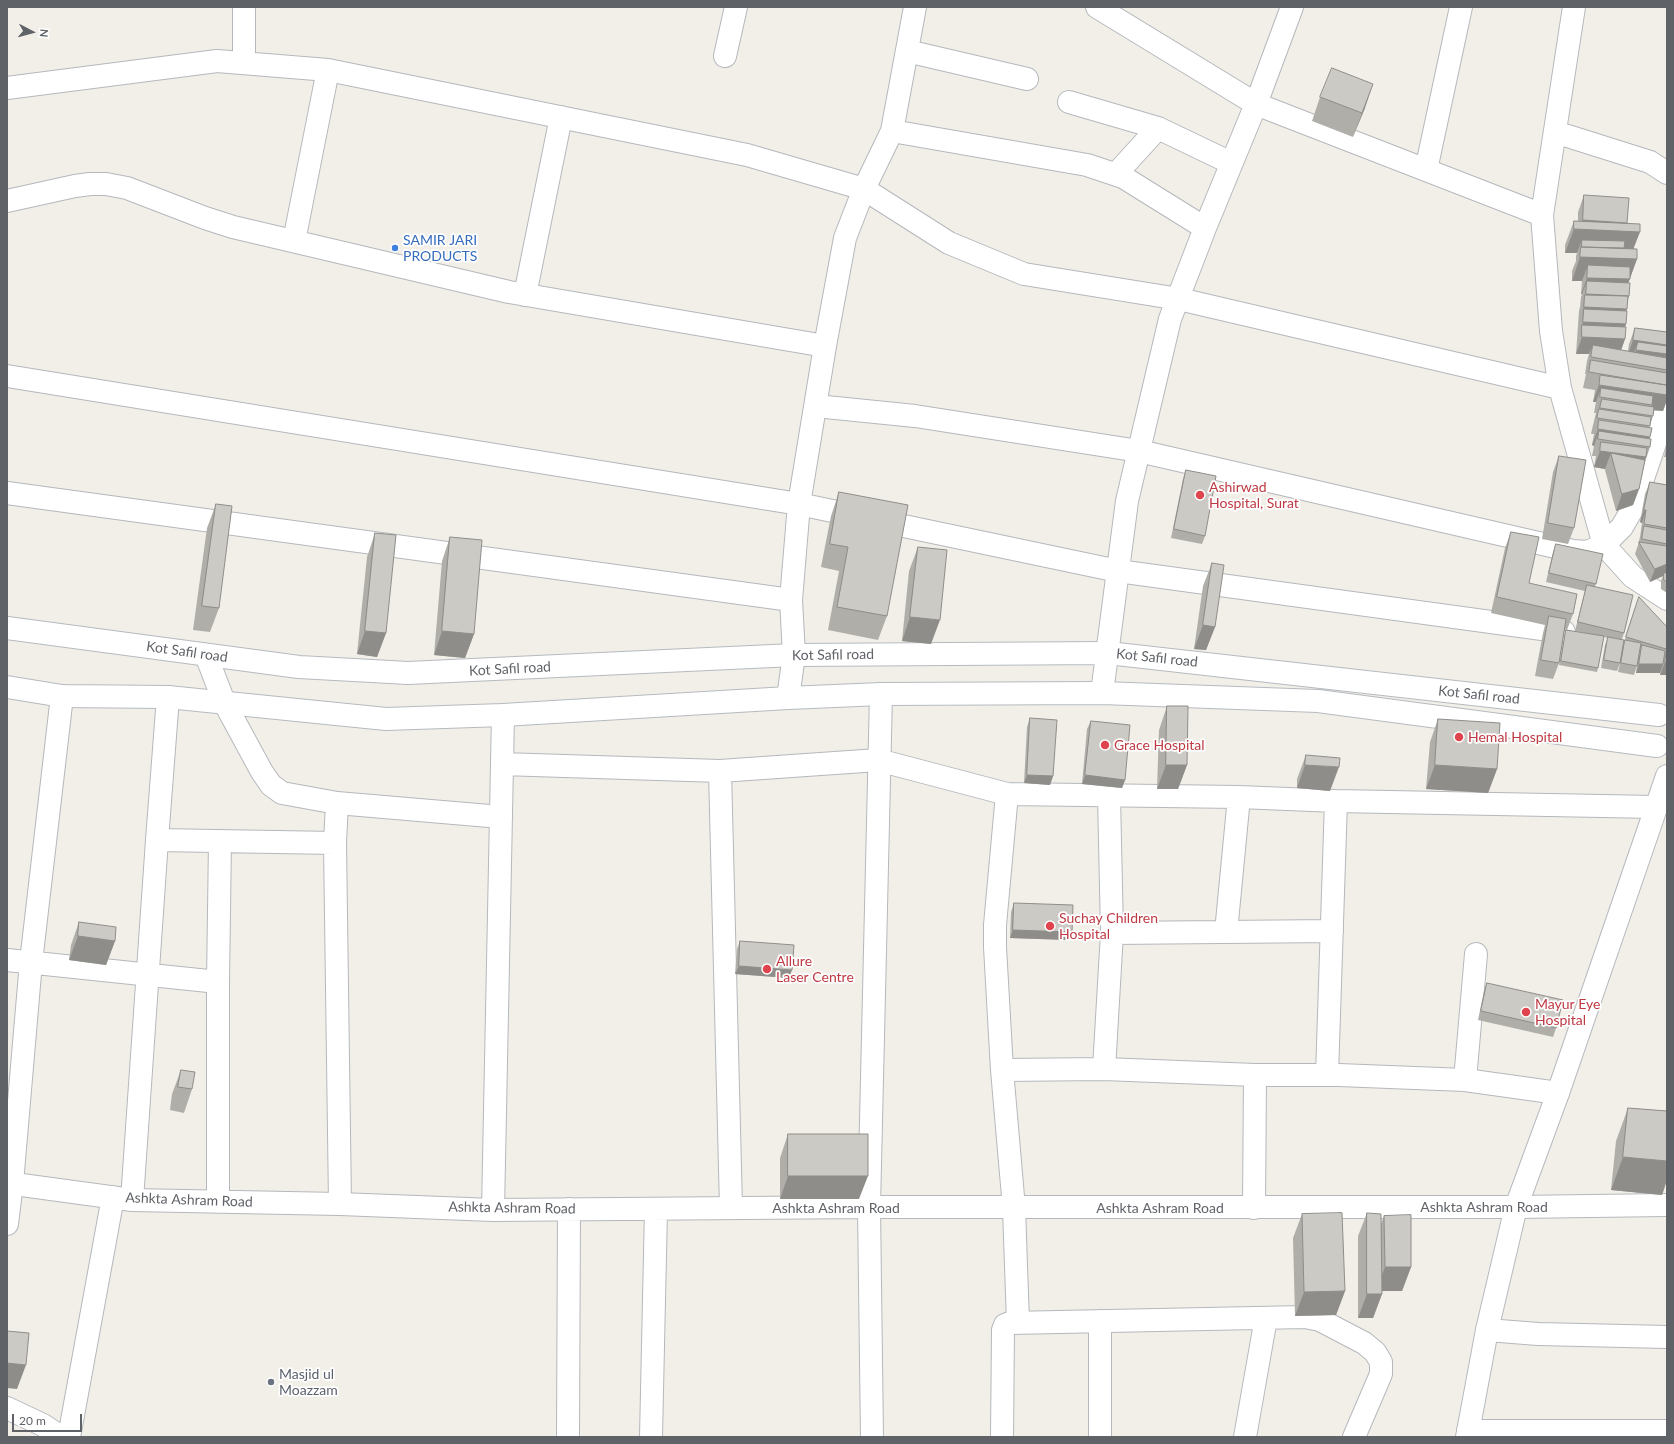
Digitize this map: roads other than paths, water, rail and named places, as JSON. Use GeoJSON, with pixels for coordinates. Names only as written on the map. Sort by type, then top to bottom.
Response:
{"type":"FeatureCollection","features":[{"type":"Feature","properties":{"kind":"street"},"geometry":{"type":"LineString","coordinates":[[244,7],[244,63]]}},
{"type":"Feature","properties":{"kind":"street"},"geometry":{"type":"LineString","coordinates":[[725,56],[736,7]]}},
{"type":"Feature","properties":{"kind":"street"},"geometry":{"type":"LineString","coordinates":[[788,698],[794,655],[791,600],[799,504],[825,346],[845,238],[864,189],[892,131],[915,7]]}},
{"type":"Feature","properties":{"kind":"street"},"geometry":{"type":"LineString","coordinates":[[1097,7],[1256,104],[1542,215]]}},
{"type":"Feature","properties":{"kind":"street"},"geometry":{"type":"LineString","coordinates":[[1102,692],[1127,501],[1170,319],[1179,299],[1205,228],[1256,104],[1292,7]]}},
{"type":"Feature","properties":{"kind":"street"},"geometry":{"type":"LineString","coordinates":[[1426,170],[1461,7]]}},
{"type":"Feature","properties":{"kind":"street"},"geometry":{"type":"LineString","coordinates":[[1574,7],[1542,215],[1551,331],[1560,388],[1604,545],[1633,577],[1667,599]]}},
{"type":"Feature","properties":{"kind":"street"},"geometry":{"type":"LineString","coordinates":[[907,51],[1027,79]]}},
{"type":"Feature","properties":{"kind":"street"},"geometry":{"type":"LineString","coordinates":[[7,88],[217,61],[328,70],[747,155],[864,189],[949,243],[1024,274],[1179,299],[1560,388]]}},
{"type":"Feature","properties":{"kind":"street"},"geometry":{"type":"LineString","coordinates":[[294,241],[328,70]]}},
{"type":"Feature","properties":{"kind":"street"},"geometry":{"type":"LineString","coordinates":[[1069,102],[1158,128],[1231,164]]}},
{"type":"Feature","properties":{"kind":"street"},"geometry":{"type":"LineString","coordinates":[[525,296],[561,117]]}},
{"type":"Feature","properties":{"kind":"street"},"geometry":{"type":"LineString","coordinates":[[1116,174],[1158,128]]}},
{"type":"Feature","properties":{"kind":"street"},"geometry":{"type":"LineString","coordinates":[[892,131],[1087,165],[1123,177],[1205,228]]}},
{"type":"Feature","properties":{"kind":"street"},"geometry":{"type":"LineString","coordinates":[[1555,132],[1650,162],[1667,173]]}},
{"type":"Feature","properties":{"kind":"street"},"geometry":{"type":"LineString","coordinates":[[7,201],[75,186],[106,184],[127,188],[205,218],[233,227],[525,296],[825,346]]}},
{"type":"Feature","properties":{"kind":"street"},"geometry":{"type":"LineString","coordinates":[[7,376],[799,504],[1118,571],[1564,632]]}},
{"type":"Feature","properties":{"kind":"street"},"geometry":{"type":"LineString","coordinates":[[816,406],[915,416],[1139,451],[1574,551],[1587,552],[1604,545],[1622,527],[1633,508],[1666,413]]}},
{"type":"Feature","properties":{"kind":"street"},"geometry":{"type":"LineString","coordinates":[[7,493],[791,600]]}},
{"type":"Feature","properties":{"kind":"street","name":"Kot Safil road"},"geometry":{"type":"LineString","coordinates":[[7,628],[298,667],[408,673],[794,655],[1108,653],[1663,711]]}},
{"type":"Feature","properties":{"kind":"street"},"geometry":{"type":"LineString","coordinates":[[206,655],[224,702],[262,772],[271,785],[282,793],[337,803],[501,817]]}},
{"type":"Feature","properties":{"kind":"street","name":"Kot Safil road"},"geometry":{"type":"LineString","coordinates":[[7,687],[62,696],[168,697],[386,720],[881,694],[1102,692],[1318,701],[1662,752]]}},
{"type":"Feature","properties":{"kind":"street"},"geometry":{"type":"LineString","coordinates":[[872,1437],[869,1207],[878,760],[881,694]]}},
{"type":"Feature","properties":{"kind":"street"},"geometry":{"type":"LineString","coordinates":[[7,1224],[31,962],[62,696]]}},
{"type":"Feature","properties":{"kind":"street"},"geometry":{"type":"LineString","coordinates":[[69,1437],[123,1199],[149,975],[156,840],[168,697]]}},
{"type":"Feature","properties":{"kind":"street"},"geometry":{"type":"LineString","coordinates":[[1662,752],[1655,736],[1656,725],[1663,711]]}},
{"type":"Feature","properties":{"kind":"street"},"geometry":{"type":"LineString","coordinates":[[493,1210],[503,715]]}},
{"type":"Feature","properties":{"kind":"street"},"geometry":{"type":"LineString","coordinates":[[502,764],[720,771],[878,760],[1007,794],[1239,797],[1336,801],[1655,807]]}},
{"type":"Feature","properties":{"kind":"street"},"geometry":{"type":"LineString","coordinates":[[720,771],[731,1208]]}},
{"type":"Feature","properties":{"kind":"street"},"geometry":{"type":"LineString","coordinates":[[1667,776],[1655,807],[1558,1093],[1516,1207],[1486,1330],[1467,1434],[1667,1431]]}},
{"type":"Feature","properties":{"kind":"street"},"geometry":{"type":"LineString","coordinates":[[1007,794],[995,925],[1002,1070],[1014,1208],[1018,1323]]}},
{"type":"Feature","properties":{"kind":"street"},"geometry":{"type":"LineString","coordinates":[[1104,1069],[1112,933],[1109,796]]}},
{"type":"Feature","properties":{"kind":"street"},"geometry":{"type":"LineString","coordinates":[[1226,932],[1239,797]]}},
{"type":"Feature","properties":{"kind":"street"},"geometry":{"type":"LineString","coordinates":[[1327,1075],[1336,801]]}},
{"type":"Feature","properties":{"kind":"street"},"geometry":{"type":"LineString","coordinates":[[337,803],[335,843],[340,1204]]}},
{"type":"Feature","properties":{"kind":"street"},"geometry":{"type":"LineString","coordinates":[[156,840],[335,843]]}},
{"type":"Feature","properties":{"kind":"street"},"geometry":{"type":"LineString","coordinates":[[218,1202],[218,982],[220,841]]}},
{"type":"Feature","properties":{"kind":"street"},"geometry":{"type":"LineString","coordinates":[[1112,933],[1332,931]]}},
{"type":"Feature","properties":{"kind":"street"},"geometry":{"type":"LineString","coordinates":[[1465,1080],[1476,954]]}},
{"type":"Feature","properties":{"kind":"street"},"geometry":{"type":"LineString","coordinates":[[7,960],[218,982]]}},
{"type":"Feature","properties":{"kind":"street"},"geometry":{"type":"LineString","coordinates":[[1002,1070],[1104,1069],[1255,1075],[1327,1075],[1465,1080],[1558,1093]]}},
{"type":"Feature","properties":{"kind":"street"},"geometry":{"type":"LineString","coordinates":[[1254,1208],[1255,1075]]}},
{"type":"Feature","properties":{"kind":"street","name":"Ashkta Ashram Road"},"geometry":{"type":"LineString","coordinates":[[10,1183],[123,1199],[340,1204],[493,1210],[869,1207],[1254,1208],[1667,1205]]}},
{"type":"Feature","properties":{"kind":"street"},"geometry":{"type":"LineString","coordinates":[[568,1437],[569,1209]]}},
{"type":"Feature","properties":{"kind":"street"},"geometry":{"type":"LineString","coordinates":[[651,1437],[656,1209]]}},
{"type":"Feature","properties":{"kind":"street"},"geometry":{"type":"LineString","coordinates":[[1002,1437],[1003,1330],[1005,1325],[1010,1323],[1305,1317],[1320,1320],[1364,1343],[1375,1352],[1381,1362],[1381,1374],[1354,1437]]}},
{"type":"Feature","properties":{"kind":"street"},"geometry":{"type":"LineString","coordinates":[[1245,1437],[1266,1318]]}},
{"type":"Feature","properties":{"kind":"street"},"geometry":{"type":"LineString","coordinates":[[1100,1321],[1100,1437]]}},
{"type":"Feature","properties":{"kind":"street"},"geometry":{"type":"LineString","coordinates":[[1486,1330],[1538,1334],[1667,1337]]}},
{"type":"Feature","properties":{"kind":"street"},"geometry":{"type":"LineString","coordinates":[[7,1408],[44,1425],[61,1437]]}},
{"type":"Feature","properties":{"kind":"place","name":"SAMIR JARI PRODUCTS"},"geometry":{"type":"Point","coordinates":[395,248]}},
{"type":"Feature","properties":{"kind":"place","name":"Ashirwad Hospital, Surat"},"geometry":{"type":"Point","coordinates":[1200,495]}},
{"type":"Feature","properties":{"kind":"place","name":"Hemal Hospital"},"geometry":{"type":"Point","coordinates":[1459,737]}},
{"type":"Feature","properties":{"kind":"place","name":"Grace Hospital"},"geometry":{"type":"Point","coordinates":[1105,745]}},
{"type":"Feature","properties":{"kind":"place","name":"Suchay Children Hospital"},"geometry":{"type":"Point","coordinates":[1050,926]}},
{"type":"Feature","properties":{"kind":"place","name":"Allure Laser Centre"},"geometry":{"type":"Point","coordinates":[767,969]}},
{"type":"Feature","properties":{"kind":"place","name":"Mayur Eye Hospital"},"geometry":{"type":"Point","coordinates":[1526,1012]}},
{"type":"Feature","properties":{"kind":"place","name":"Masjid ul Moazzam"},"geometry":{"type":"Point","coordinates":[271,1382]}}]}
